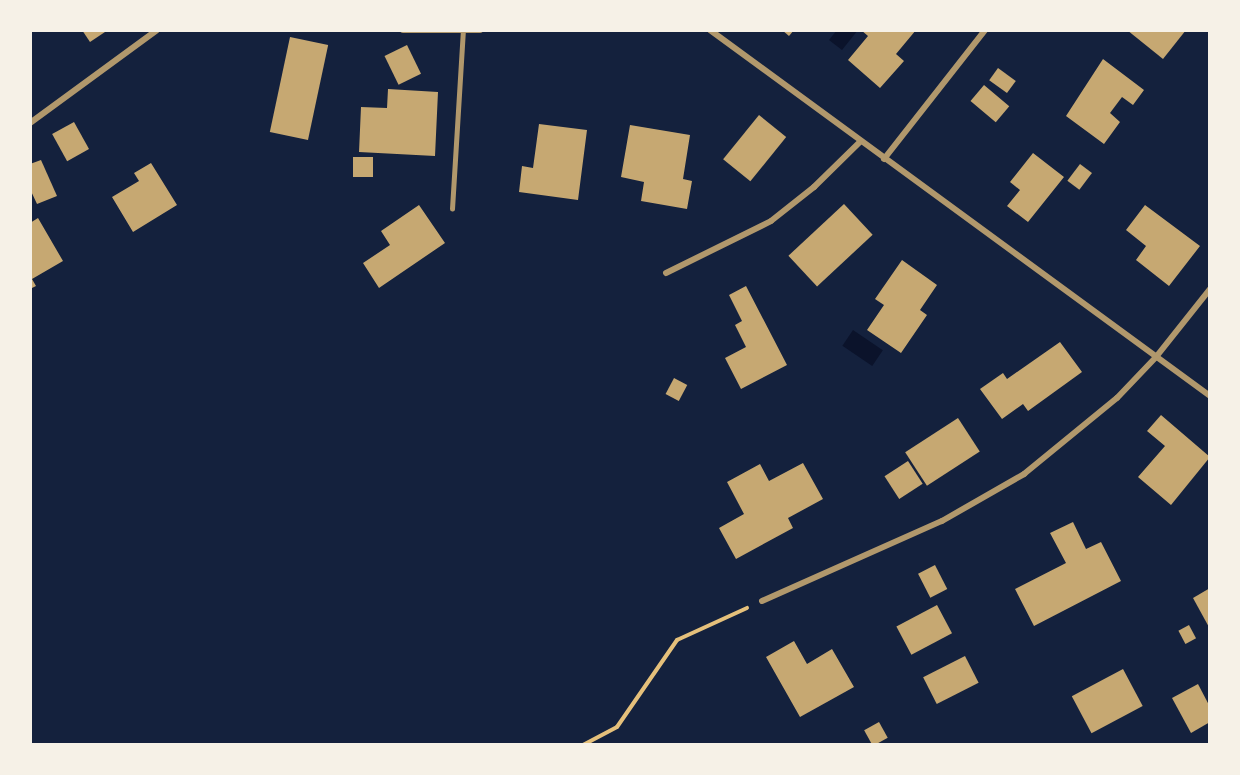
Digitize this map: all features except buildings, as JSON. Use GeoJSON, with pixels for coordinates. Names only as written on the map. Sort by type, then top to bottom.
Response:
{"type":"FeatureCollection","features":[{"type":"Feature","properties":{"kind":"street"},"geometry":{"type":"LineString","coordinates":[[30,123],[157,30]]}},
{"type":"Feature","properties":{"kind":"street"},"geometry":{"type":"LineString","coordinates":[[403,30],[480,30]]}},
{"type":"Feature","properties":{"kind":"street"},"geometry":{"type":"LineString","coordinates":[[710,30],[1210,396]]}},
{"type":"Feature","properties":{"kind":"street"},"geometry":{"type":"LineString","coordinates":[[884,159],[985,30]]}},
{"type":"Feature","properties":{"kind":"street"},"geometry":{"type":"LineString","coordinates":[[666,273],[771,221],[814,187],[860,142]]}},
{"type":"Feature","properties":{"kind":"street"},"geometry":{"type":"LineString","coordinates":[[762,601],[903,540],[990,495],[1089,424],[1156,357],[1210,289]]}},
{"type":"Feature","properties":{"kind":"lane"},"geometry":{"type":"LineString","coordinates":[[452,209],[464,31]]}},
{"type":"Feature","properties":{"kind":"path"},"geometry":{"type":"LineString","coordinates":[[583,745],[617,727],[676,640],[762,601]]}},
{"type":"Feature","properties":{"kind":"water"},"geometry":{"type":"Polygon","coordinates":[[[837,30],[858,30],[842,50],[829,40],[837,30]]]}},
{"type":"Feature","properties":{"kind":"water"},"geometry":{"type":"Polygon","coordinates":[[[853,330],[883,350],[872,366],[842,346],[853,330]]]}}]}
